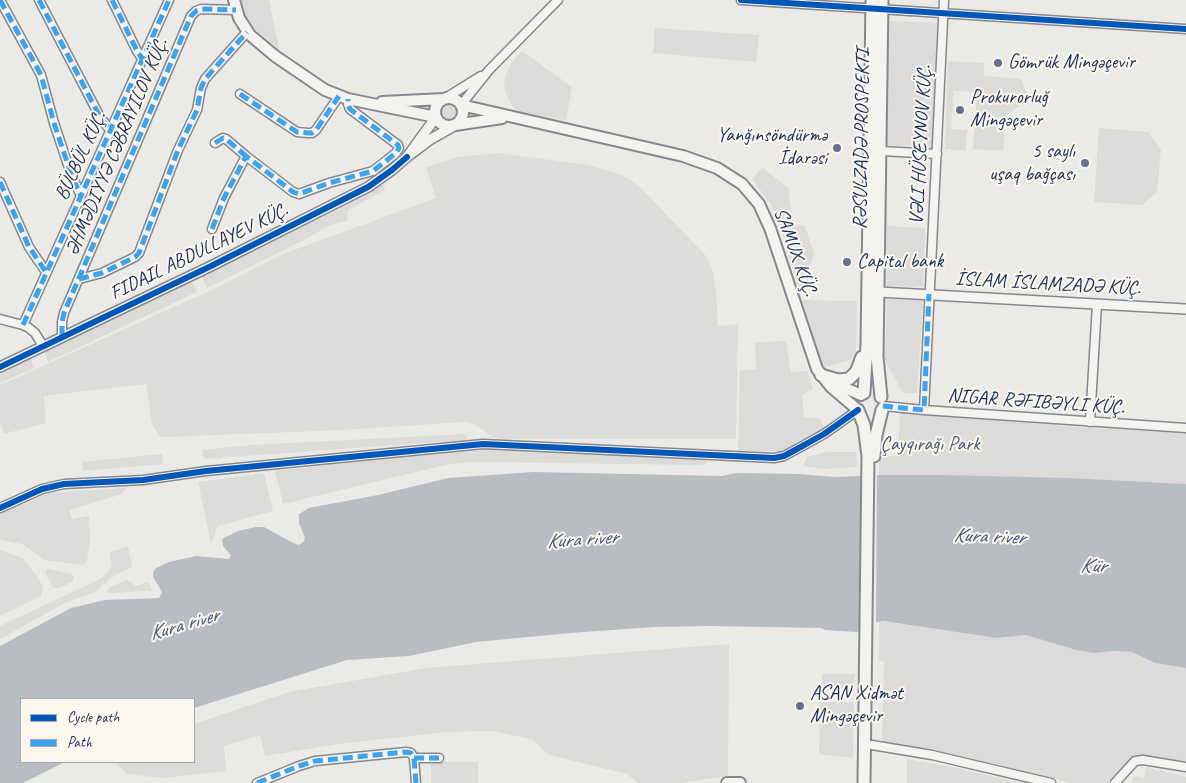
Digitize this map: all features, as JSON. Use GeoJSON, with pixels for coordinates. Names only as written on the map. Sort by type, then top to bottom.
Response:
{"type":"FeatureCollection","features":[{"type":"Feature","properties":{"kind":"main road"},"geometry":{"type":"LineString","coordinates":[[235,5],[247,32],[275,56],[325,90],[343,98],[436,117]]}},
{"type":"Feature","properties":{"kind":"main road","name":"RƏSULZADƏ PROSPEKTI"},"geometry":{"type":"LineString","coordinates":[[871,456],[882,404],[877,357],[881,151],[877,5]]}},
{"type":"Feature","properties":{"kind":"main road","name":"RƏSULZADƏ PROSPEKTI"},"geometry":{"type":"LineString","coordinates":[[862,394],[867,344],[877,5]]}},
{"type":"Feature","properties":{"kind":"main road"},"geometry":{"type":"LineString","coordinates":[[444,99],[438,104],[435,113],[442,124],[454,126],[510,117]]}},
{"type":"Feature","properties":{"kind":"main road"},"geometry":{"type":"LineString","coordinates":[[366,103],[456,99],[463,108],[463,117],[454,126]]}},
{"type":"Feature","properties":{"kind":"main road","name":"SAMUX KÜÇ."},"geometry":{"type":"LineString","coordinates":[[461,104],[683,156],[717,168],[742,184],[759,204],[770,228],[814,362],[822,375],[839,394],[858,410]]}},
{"type":"Feature","properties":{"kind":"main road"},"geometry":{"type":"LineString","coordinates":[[822,375],[838,380],[852,376],[860,364],[867,344]]}},
{"type":"Feature","properties":{"kind":"main road"},"geometry":{"type":"LineString","coordinates":[[822,375],[832,383],[862,394],[872,391],[882,404],[876,416],[868,417],[858,410]]}},
{"type":"Feature","properties":{"kind":"main road"},"geometry":{"type":"LineString","coordinates":[[862,394],[857,402],[858,410],[864,425],[871,456],[871,783]]}},
{"type":"Feature","properties":{"kind":"main road"},"geometry":{"type":"LineString","coordinates":[[864,783],[870,658]]}},
{"type":"Feature","properties":{"kind":"main road"},"geometry":{"type":"LineString","coordinates":[[728,783],[740,783]]}},
{"type":"Feature","properties":{"kind":"street"},"geometry":{"type":"LineString","coordinates":[[0,0],[41,75],[62,149],[81,196]]}},
{"type":"Feature","properties":{"kind":"street"},"geometry":{"type":"LineString","coordinates":[[39,0],[100,117],[110,131]]}},
{"type":"Feature","properties":{"kind":"street"},"geometry":{"type":"LineString","coordinates":[[112,0],[143,60]]}},
{"type":"Feature","properties":{"kind":"street","name":"BÜLBÜL KÜÇ."},"geometry":{"type":"LineString","coordinates":[[23,325],[169,0]]}},
{"type":"Feature","properties":{"kind":"street"},"geometry":{"type":"LineString","coordinates":[[461,104],[489,70],[558,0]]}},
{"type":"Feature","properties":{"kind":"street"},"geometry":{"type":"LineString","coordinates":[[741,0],[877,5],[943,14],[1186,29]]}},
{"type":"Feature","properties":{"kind":"street","name":"VƏLI HÜSEYNOV KÜÇ."},"geometry":{"type":"LineString","coordinates":[[924,410],[944,0]]}},
{"type":"Feature","properties":{"kind":"street"},"geometry":{"type":"LineString","coordinates":[[62,336],[64,313],[191,16],[201,9],[235,5]]}},
{"type":"Feature","properties":{"kind":"street"},"geometry":{"type":"LineString","coordinates":[[79,279],[102,273],[139,253],[178,150],[197,110],[201,88],[205,79],[247,32]]}},
{"type":"Feature","properties":{"kind":"street"},"geometry":{"type":"LineString","coordinates":[[444,99],[489,70]]}},
{"type":"Feature","properties":{"kind":"street"},"geometry":{"type":"LineString","coordinates":[[215,143],[223,138],[226,139],[293,192],[299,194],[329,183],[373,171],[396,153],[399,148],[398,145],[350,109],[343,98],[316,130],[308,133],[297,132],[240,94]]}},
{"type":"Feature","properties":{"kind":"street"},"geometry":{"type":"LineString","coordinates":[[407,157],[436,117]]}},
{"type":"Feature","properties":{"kind":"street"},"geometry":{"type":"LineString","coordinates":[[407,157],[431,139],[454,126]]}},
{"type":"Feature","properties":{"kind":"street"},"geometry":{"type":"LineString","coordinates":[[881,151],[937,154]]}},
{"type":"Feature","properties":{"kind":"street"},"geometry":{"type":"LineString","coordinates":[[212,230],[224,198],[246,156]]}},
{"type":"Feature","properties":{"kind":"street","name":"FIDAIL ABDULLAYEV KÜÇ."},"geometry":{"type":"LineString","coordinates":[[0,367],[368,187],[407,157]]}},
{"type":"Feature","properties":{"kind":"street"},"geometry":{"type":"LineString","coordinates":[[0,182],[29,246],[46,272]]}},
{"type":"Feature","properties":{"kind":"street","name":"İSLAM İSLAMZADƏ KÜÇ."},"geometry":{"type":"LineString","coordinates":[[879,292],[1186,309]]}},
{"type":"Feature","properties":{"kind":"street"},"geometry":{"type":"LineString","coordinates":[[1090,422],[1098,304]]}},
{"type":"Feature","properties":{"kind":"street"},"geometry":{"type":"LineString","coordinates":[[0,320],[23,325],[35,333],[43,346]]}},
{"type":"Feature","properties":{"kind":"street","name":"NIGAR RƏFIBƏYLI KÜÇ."},"geometry":{"type":"LineString","coordinates":[[882,404],[924,410],[1186,428]]}},
{"type":"Feature","properties":{"kind":"street"},"geometry":{"type":"LineString","coordinates":[[0,508],[42,489],[64,484],[143,480],[206,471],[483,444],[774,458],[784,456],[798,449],[824,434],[858,410]]}},
{"type":"Feature","properties":{"kind":"street"},"geometry":{"type":"LineString","coordinates":[[872,746],[932,755],[1051,783]]}},
{"type":"Feature","properties":{"kind":"street"},"geometry":{"type":"LineString","coordinates":[[257,783],[315,761],[406,752],[411,753],[414,758],[416,783]]}},
{"type":"Feature","properties":{"kind":"street"},"geometry":{"type":"LineString","coordinates":[[414,758],[439,758]]}},
{"type":"Feature","properties":{"kind":"street"},"geometry":{"type":"LineString","coordinates":[[1115,783],[1135,761],[1144,760],[1186,767]]}},
{"type":"Feature","properties":{"kind":"shaded area"},"geometry":{"type":"Polygon","coordinates":[[[498,153],[589,165],[622,175],[640,187],[706,256],[713,272],[718,326],[738,324],[736,439],[501,439],[491,436],[474,424],[464,422],[343,430],[166,437],[159,436],[152,424],[146,384],[44,396],[46,423],[4,434],[0,423],[0,385],[214,289],[283,254],[436,198],[426,167],[458,157],[498,153]]]}},
{"type":"Feature","properties":{"kind":"shaded area"},"geometry":{"type":"Polygon","coordinates":[[[907,759],[956,768],[1021,783],[907,783],[907,759]]]}},
{"type":"Feature","properties":{"kind":"shaded area"},"geometry":{"type":"Polygon","coordinates":[[[431,762],[478,762],[478,783],[431,783],[431,762]]]}},
{"type":"Feature","properties":{"kind":"shaded area"},"geometry":{"type":"Polygon","coordinates":[[[1146,767],[1186,777],[1186,783],[1132,783],[1133,776],[1144,778],[1146,767]]]}},
{"type":"Feature","properties":{"kind":"green space"},"geometry":{"type":"Polygon","coordinates":[[[241,0],[269,0],[280,52],[253,27],[245,16],[241,0]]]}},
{"type":"Feature","properties":{"kind":"green space"},"geometry":{"type":"Polygon","coordinates":[[[888,21],[938,23],[932,147],[887,145],[888,21]]]}},
{"type":"Feature","properties":{"kind":"green space"},"geometry":{"type":"Polygon","coordinates":[[[655,28],[759,35],[756,62],[653,53],[655,28]]]}},
{"type":"Feature","properties":{"kind":"green space"},"geometry":{"type":"Polygon","coordinates":[[[522,51],[572,87],[566,120],[522,113],[514,108],[510,102],[504,85],[505,77],[511,63],[522,51]]]}},
{"type":"Feature","properties":{"kind":"green space"},"geometry":{"type":"Polygon","coordinates":[[[948,61],[984,63],[984,76],[1021,79],[1029,99],[1006,116],[1003,151],[973,149],[977,92],[954,91],[951,129],[967,130],[966,151],[945,149],[948,61]]]}},
{"type":"Feature","properties":{"kind":"green space"},"geometry":{"type":"Polygon","coordinates":[[[450,104],[456,106],[458,112],[456,118],[450,120],[444,118],[442,112],[444,106],[450,104]]]}},
{"type":"Feature","properties":{"kind":"green space"},"geometry":{"type":"Polygon","coordinates":[[[1099,128],[1148,132],[1161,150],[1157,192],[1142,205],[1094,202],[1099,128]]]}},
{"type":"Feature","properties":{"kind":"green space"},"geometry":{"type":"Polygon","coordinates":[[[762,167],[788,188],[794,225],[805,226],[814,254],[800,294],[779,223],[770,203],[752,179],[762,167]]]}},
{"type":"Feature","properties":{"kind":"green space"},"geometry":{"type":"Polygon","coordinates":[[[384,184],[385,190],[348,210],[347,221],[330,225],[207,288],[201,275],[333,212],[384,184]]]}},
{"type":"Feature","properties":{"kind":"green space"},"geometry":{"type":"Polygon","coordinates":[[[887,226],[925,228],[923,287],[886,286],[887,226]]]}},
{"type":"Feature","properties":{"kind":"green space"},"geometry":{"type":"Polygon","coordinates":[[[191,280],[197,292],[48,362],[44,351],[191,280]]]}},
{"type":"Feature","properties":{"kind":"green space"},"geometry":{"type":"Polygon","coordinates":[[[887,298],[923,301],[917,393],[903,393],[885,360],[887,298]]]}},
{"type":"Feature","properties":{"kind":"green space"},"geometry":{"type":"Polygon","coordinates":[[[802,300],[857,301],[856,358],[823,368],[802,300]]]}},
{"type":"Feature","properties":{"kind":"green space"},"geometry":{"type":"Polygon","coordinates":[[[786,341],[791,372],[807,371],[813,389],[802,395],[804,417],[819,418],[825,428],[783,451],[738,451],[740,370],[756,369],[755,342],[786,341]]]}},
{"type":"Feature","properties":{"kind":"green space"},"geometry":{"type":"Polygon","coordinates":[[[30,357],[35,368],[0,383],[0,371],[30,357]]]}},
{"type":"Feature","properties":{"kind":"green space","name":"Çayqırağı Park"},"geometry":{"type":"Polygon","coordinates":[[[900,412],[1088,428],[1186,433],[1186,484],[1070,478],[879,475],[879,456],[898,456],[900,412]]]}},
{"type":"Feature","properties":{"kind":"green space"},"geometry":{"type":"Polygon","coordinates":[[[465,434],[468,440],[204,459],[202,450],[251,445],[465,434]]]}},
{"type":"Feature","properties":{"kind":"green space"},"geometry":{"type":"Polygon","coordinates":[[[469,449],[706,459],[705,464],[701,465],[472,462],[445,465],[283,504],[275,471],[469,449]]]}},
{"type":"Feature","properties":{"kind":"green space"},"geometry":{"type":"Polygon","coordinates":[[[826,452],[856,452],[857,467],[824,469],[803,466],[807,457],[826,452]]]}},
{"type":"Feature","properties":{"kind":"green space"},"geometry":{"type":"Polygon","coordinates":[[[162,454],[163,464],[83,471],[82,462],[162,454]]]}},
{"type":"Feature","properties":{"kind":"green space"},"geometry":{"type":"Polygon","coordinates":[[[264,473],[273,511],[218,526],[211,543],[198,482],[264,473]]]}},
{"type":"Feature","properties":{"kind":"green space"},"geometry":{"type":"Polygon","coordinates":[[[125,488],[126,490],[119,495],[69,510],[72,519],[89,516],[90,542],[87,561],[82,565],[44,560],[22,544],[0,540],[0,514],[48,493],[125,488]]]}},
{"type":"Feature","properties":{"kind":"green space"},"geometry":{"type":"Polygon","coordinates":[[[128,546],[132,567],[113,576],[95,592],[65,603],[0,639],[0,626],[102,578],[111,568],[110,552],[128,546]]]}},
{"type":"Feature","properties":{"kind":"green space"},"geometry":{"type":"Polygon","coordinates":[[[0,550],[23,558],[43,588],[41,596],[0,616],[0,550]]]}},
{"type":"Feature","properties":{"kind":"green space"},"geometry":{"type":"Polygon","coordinates":[[[47,569],[72,574],[74,577],[73,581],[60,588],[53,588],[45,572],[47,569]]]}},
{"type":"Feature","properties":{"kind":"green space"},"geometry":{"type":"Polygon","coordinates":[[[127,580],[136,586],[148,582],[152,591],[106,593],[110,587],[127,580]]]}},
{"type":"Feature","properties":{"kind":"green space"},"geometry":{"type":"Polygon","coordinates":[[[879,621],[1003,638],[1026,635],[1076,650],[1094,653],[1132,652],[1155,663],[1186,668],[1186,761],[1183,763],[1174,762],[1134,755],[1109,783],[1071,783],[926,748],[882,742],[884,662],[879,661],[879,621]]]}},
{"type":"Feature","properties":{"kind":"green space"},"geometry":{"type":"Polygon","coordinates":[[[729,644],[728,776],[681,783],[638,783],[627,774],[549,755],[532,739],[491,731],[447,732],[338,744],[265,756],[260,735],[224,746],[226,771],[162,778],[127,774],[116,764],[195,763],[195,724],[289,692],[426,668],[729,644]]]}},
{"type":"Feature","properties":{"kind":"green space"},"geometry":{"type":"Polygon","coordinates":[[[822,674],[855,674],[854,690],[822,690],[822,674]]]}},
{"type":"Feature","properties":{"kind":"green space"},"geometry":{"type":"Polygon","coordinates":[[[820,702],[854,702],[853,758],[819,754],[820,702]]]}},
{"type":"Feature","properties":{"kind":"water","name":"Kür"},"geometry":{"type":"Polygon","coordinates":[[[533,472],[722,476],[736,473],[800,474],[835,477],[941,475],[1070,478],[1186,484],[1186,668],[1155,663],[1132,652],[1094,653],[1076,650],[1026,635],[997,638],[883,621],[872,623],[857,632],[825,630],[821,628],[654,627],[476,642],[409,656],[347,660],[195,708],[195,698],[20,698],[20,763],[63,763],[23,783],[0,783],[0,646],[71,608],[105,600],[159,598],[162,592],[153,577],[153,572],[156,568],[169,562],[196,556],[229,559],[231,555],[223,546],[222,539],[238,531],[264,527],[299,545],[305,538],[299,523],[299,514],[309,508],[378,495],[448,478],[533,472]]]}},
{"type":"Feature","properties":{"kind":"pier"},"geometry":{"type":"Polygon","coordinates":[[[877,472],[876,624],[863,633],[864,473],[877,472]]]}},
{"type":"Feature","properties":{"kind":"marked path"},"geometry":{"type":"LineString","coordinates":[[0,0],[41,75],[54,123],[71,174],[81,196]]}},
{"type":"Feature","properties":{"kind":"marked path"},"geometry":{"type":"LineString","coordinates":[[39,0],[100,117],[111,131]]}},
{"type":"Feature","properties":{"kind":"marked path"},"geometry":{"type":"LineString","coordinates":[[112,0],[143,60]]}},
{"type":"Feature","properties":{"kind":"marked path"},"geometry":{"type":"LineString","coordinates":[[23,325],[169,0]]}},
{"type":"Feature","properties":{"kind":"marked path"},"geometry":{"type":"LineString","coordinates":[[62,336],[64,313],[191,16],[201,9],[236,10]]}},
{"type":"Feature","properties":{"kind":"marked path"},"geometry":{"type":"LineString","coordinates":[[79,279],[102,273],[135,257],[139,253],[178,150],[197,110],[201,88],[205,79],[247,32]]}},
{"type":"Feature","properties":{"kind":"marked path"},"geometry":{"type":"LineString","coordinates":[[240,94],[297,132],[308,133],[316,130],[339,96]]}},
{"type":"Feature","properties":{"kind":"marked path"},"geometry":{"type":"LineString","coordinates":[[212,229],[224,198],[246,156],[293,192],[299,194],[329,183],[373,171],[396,153],[399,148],[398,145],[350,109],[348,99]]}},
{"type":"Feature","properties":{"kind":"marked path"},"geometry":{"type":"LineString","coordinates":[[215,143],[223,138],[226,139],[246,156]]}},
{"type":"Feature","properties":{"kind":"marked path"},"geometry":{"type":"LineString","coordinates":[[0,182],[29,247],[46,272]]}},
{"type":"Feature","properties":{"kind":"marked path"},"geometry":{"type":"LineString","coordinates":[[883,406],[924,410],[929,294]]}},
{"type":"Feature","properties":{"kind":"marked path"},"geometry":{"type":"LineString","coordinates":[[257,783],[315,761],[406,752],[411,753],[414,758],[416,783]]}},
{"type":"Feature","properties":{"kind":"marked path"},"geometry":{"type":"LineString","coordinates":[[414,758],[439,758]]}},
{"type":"Feature","properties":{"kind":"cycle path"},"geometry":{"type":"LineString","coordinates":[[741,0],[1186,29]]}},
{"type":"Feature","properties":{"kind":"cycle path"},"geometry":{"type":"LineString","coordinates":[[0,367],[209,267],[368,187],[407,157]]}},
{"type":"Feature","properties":{"kind":"cycle path"},"geometry":{"type":"LineString","coordinates":[[0,508],[42,489],[64,484],[143,480],[206,471],[483,444],[774,458],[784,456],[824,434],[858,410]]}},
{"type":"Feature","properties":{"kind":"place","name":"Gömrük Mingəçevir"},"geometry":{"type":"Point","coordinates":[998,63]}},
{"type":"Feature","properties":{"kind":"place","name":"Prokurorluğ Mingəçevir"},"geometry":{"type":"Point","coordinates":[960,110]}},
{"type":"Feature","properties":{"kind":"place","name":"Yanğınsöndürmə İdarəsi"},"geometry":{"type":"Point","coordinates":[837,148]}},
{"type":"Feature","properties":{"kind":"place","name":"5 saylı uşaq bağçası"},"geometry":{"type":"Point","coordinates":[1085,163]}},
{"type":"Feature","properties":{"kind":"place","name":"Capital bank"},"geometry":{"type":"Point","coordinates":[847,262]}},
{"type":"Feature","properties":{"kind":"place","name":"ASAN Xidmət Mingəçevir"},"geometry":{"type":"Point","coordinates":[800,706]}},
{"type":"Feature","properties":{"kind":"water label","name":"Kura river"},"geometry":{"type":"Point","coordinates":[989,537]}},
{"type":"Feature","properties":{"kind":"water label","name":"Kura river"},"geometry":{"type":"Point","coordinates":[582,540]}},
{"type":"Feature","properties":{"kind":"water label","name":"Kura river"},"geometry":{"type":"Point","coordinates":[184,625]}}]}
